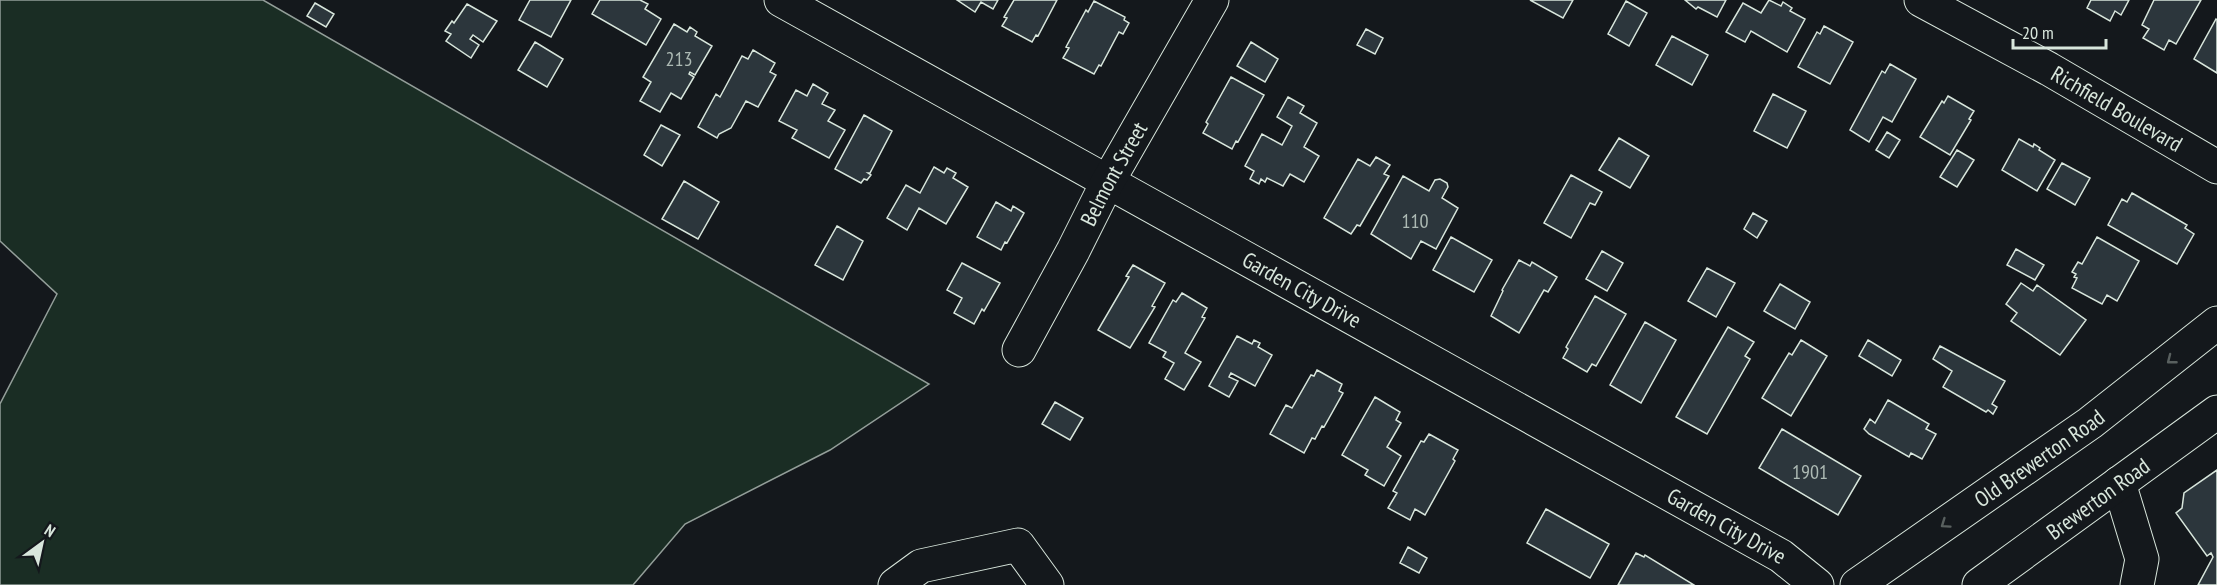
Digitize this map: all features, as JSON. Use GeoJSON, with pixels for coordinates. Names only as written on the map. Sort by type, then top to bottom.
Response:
{"type":"FeatureCollection","features":[{"type":"Feature","properties":{"kind":"street","name":"Garden City Drive"},"geometry":{"type":"LineString","coordinates":[[781,0],[1781,556],[1817,585]]}},
{"type":"Feature","properties":{"kind":"street","name":"Belmont Street"},"geometry":{"type":"LineString","coordinates":[[1019,350],[1107,183],[1212,0]]}},
{"type":"Feature","properties":{"kind":"street","name":"Richfield Boulevard"},"geometry":{"type":"LineString","coordinates":[[1921,0],[2049,69],[2217,167]]}},
{"type":"Feature","properties":{"kind":"street","name":"Old Brewerton Road"},"geometry":{"type":"LineString","coordinates":[[1857,585],[2090,423],[2217,324]]}},
{"type":"Feature","properties":{"kind":"street","name":"Brewerton Road"},"geometry":{"type":"LineString","coordinates":[[1979,585],[2217,412]]}},
{"type":"Feature","properties":{"kind":"street"},"geometry":{"type":"LineString","coordinates":[[2119,483],[2142,559],[2137,585]]}},
{"type":"Feature","properties":{"kind":"street"},"geometry":{"type":"LineString","coordinates":[[895,585],[1018,545],[1047,585]]}},
{"type":"Feature","properties":{"kind":"green space"},"geometry":{"type":"Polygon","coordinates":[[[0,0],[263,0],[929,384],[830,450],[685,524],[633,585],[0,585],[0,404],[57,294],[0,241],[0,0]]]}},
{"type":"Feature","properties":{"kind":"building"},"geometry":{"type":"Polygon","coordinates":[[[530,0],[571,0],[551,37],[519,20],[530,0]]]}},
{"type":"Feature","properties":{"kind":"building"},"geometry":{"type":"Polygon","coordinates":[[[600,0],[640,0],[648,4],[645,9],[661,19],[646,45],[592,14],[600,0]]]}},
{"type":"Feature","properties":{"kind":"building"},"geometry":{"type":"Polygon","coordinates":[[[957,0],[998,0],[993,9],[981,2],[975,12],[957,0]]]}},
{"type":"Feature","properties":{"kind":"building"},"geometry":{"type":"Polygon","coordinates":[[[1014,0],[1057,0],[1038,36],[1036,35],[1032,42],[1002,26],[1007,18],[1004,17],[1014,0]]]}},
{"type":"Feature","properties":{"kind":"building"},"geometry":{"type":"Polygon","coordinates":[[[1530,0],[1573,0],[1563,18],[1530,0]]]}},
{"type":"Feature","properties":{"kind":"building"},"geometry":{"type":"Polygon","coordinates":[[[1685,0],[1726,0],[1717,17],[1698,7],[1696,9],[1685,0]]]}},
{"type":"Feature","properties":{"kind":"building"},"geometry":{"type":"Polygon","coordinates":[[[1769,0],[1781,6],[1783,2],[1792,8],[1790,11],[1805,19],[1787,52],[1751,31],[1745,42],[1726,32],[1743,3],[1761,13],[1769,0]]]}},
{"type":"Feature","properties":{"kind":"building"},"geometry":{"type":"Polygon","coordinates":[[[2091,0],[2129,0],[2121,15],[2115,11],[2110,21],[2087,8],[2091,0]]]}},
{"type":"Feature","properties":{"kind":"building"},"geometry":{"type":"Polygon","coordinates":[[[2154,0],[2201,0],[2176,44],[2169,40],[2164,50],[2143,38],[2149,29],[2142,25],[2154,0]]]}},
{"type":"Feature","properties":{"kind":"building"},"geometry":{"type":"Polygon","coordinates":[[[1094,1],[1125,17],[1124,20],[1129,23],[1123,34],[1119,32],[1101,66],[1099,65],[1094,74],[1063,58],[1069,48],[1066,47],[1086,10],[1088,12],[1094,1]]]}},
{"type":"Feature","properties":{"kind":"building"},"geometry":{"type":"Polygon","coordinates":[[[1626,1],[1647,13],[1629,46],[1608,34],[1626,1]]]}},
{"type":"Feature","properties":{"kind":"building"},"geometry":{"type":"Polygon","coordinates":[[[315,3],[334,14],[326,27],[307,16],[315,3]]]}},
{"type":"Feature","properties":{"kind":"building"},"geometry":{"type":"Polygon","coordinates":[[[467,4],[497,21],[483,42],[473,35],[470,39],[479,45],[471,58],[446,41],[451,34],[445,31],[452,21],[454,23],[467,4]]]}},
{"type":"Feature","properties":{"kind":"building"},"geometry":{"type":"Polygon","coordinates":[[[2217,20],[2217,73],[2194,59],[2217,20]]]}},
{"type":"Feature","properties":{"kind":"building"},"geometry":{"type":"Polygon","coordinates":[[[674,24],[687,32],[690,27],[697,32],[695,36],[712,46],[695,75],[690,72],[689,74],[694,77],[681,99],[671,93],[660,112],[640,101],[651,82],[643,77],[674,24]]]}},
{"type":"Feature","properties":{"kind":"building"},"geometry":{"type":"Polygon","coordinates":[[[1824,26],[1853,42],[1830,84],[1798,67],[1817,32],[1820,34],[1824,26]]]}},
{"type":"Feature","properties":{"kind":"building"},"geometry":{"type":"Polygon","coordinates":[[[1366,29],[1383,38],[1375,54],[1357,45],[1366,29]]]}},
{"type":"Feature","properties":{"kind":"building"},"geometry":{"type":"Polygon","coordinates":[[[1672,36],[1708,55],[1692,85],[1656,65],[1672,36]]]}},
{"type":"Feature","properties":{"kind":"building"},"geometry":{"type":"Polygon","coordinates":[[[535,42],[563,59],[547,87],[518,70],[535,42]]]}},
{"type":"Feature","properties":{"kind":"building"},"geometry":{"type":"Polygon","coordinates":[[[1251,42],[1278,59],[1265,82],[1237,66],[1251,42]]]}},
{"type":"Feature","properties":{"kind":"building"},"geometry":{"type":"Polygon","coordinates":[[[753,50],[775,63],[770,72],[776,75],[758,107],[746,101],[731,128],[719,134],[717,138],[698,127],[716,94],[720,97],[742,56],[748,59],[753,50]]]}},
{"type":"Feature","properties":{"kind":"building"},"geometry":{"type":"Polygon","coordinates":[[[1890,64],[1916,79],[1892,122],[1883,117],[1869,142],[1850,130],[1882,71],[1885,73],[1890,64]]]}},
{"type":"Feature","properties":{"kind":"building"},"geometry":{"type":"Polygon","coordinates":[[[1231,77],[1264,95],[1232,149],[1203,133],[1208,124],[1206,122],[1231,77]]]}},
{"type":"Feature","properties":{"kind":"building"},"geometry":{"type":"Polygon","coordinates":[[[813,84],[828,93],[822,104],[835,110],[828,121],[845,130],[829,158],[792,138],[797,130],[779,121],[796,90],[807,96],[813,84]]]}},
{"type":"Feature","properties":{"kind":"building"},"geometry":{"type":"Polygon","coordinates":[[[1773,94],[1806,111],[1787,148],[1754,131],[1773,94]]]}},
{"type":"Feature","properties":{"kind":"building"},"geometry":{"type":"Polygon","coordinates":[[[1948,96],[1974,111],[1950,155],[1920,137],[1942,101],[1944,103],[1948,96]]]}},
{"type":"Feature","properties":{"kind":"building"},"geometry":{"type":"Polygon","coordinates":[[[1288,97],[1304,106],[1300,113],[1317,123],[1304,147],[1319,156],[1304,182],[1290,174],[1283,186],[1267,178],[1265,182],[1261,179],[1259,184],[1250,179],[1254,171],[1245,166],[1262,134],[1282,145],[1292,126],[1277,117],[1288,97]]]}},
{"type":"Feature","properties":{"kind":"building"},"geometry":{"type":"Polygon","coordinates":[[[864,115],[892,131],[868,173],[871,175],[861,183],[835,169],[864,115]]]}},
{"type":"Feature","properties":{"kind":"building"},"geometry":{"type":"Polygon","coordinates":[[[661,125],[680,135],[662,166],[644,155],[661,125]]]}},
{"type":"Feature","properties":{"kind":"building"},"geometry":{"type":"Polygon","coordinates":[[[1887,132],[1900,140],[1889,158],[1876,150],[1887,132]]]}},
{"type":"Feature","properties":{"kind":"building"},"geometry":{"type":"Polygon","coordinates":[[[1619,138],[1649,156],[1630,188],[1599,170],[1619,138]]]}},
{"type":"Feature","properties":{"kind":"building"},"geometry":{"type":"Polygon","coordinates":[[[2019,139],[2033,147],[2034,144],[2055,160],[2037,191],[2002,170],[2019,139]]]}},
{"type":"Feature","properties":{"kind":"building"},"geometry":{"type":"Polygon","coordinates":[[[1957,150],[1974,160],[1957,187],[1940,177],[1957,150]]]}},
{"type":"Feature","properties":{"kind":"building"},"geometry":{"type":"Polygon","coordinates":[[[1376,157],[1390,165],[1384,174],[1389,176],[1360,226],[1357,225],[1351,234],[1324,218],[1358,159],[1370,166],[1376,157]]]}},
{"type":"Feature","properties":{"kind":"building"},"geometry":{"type":"Polygon","coordinates":[[[2062,163],[2090,178],[2075,205],[2047,189],[2062,163]]]}},
{"type":"Feature","properties":{"kind":"building"},"geometry":{"type":"Polygon","coordinates":[[[934,167],[944,173],[947,168],[956,173],[953,178],[968,187],[946,224],[919,208],[907,230],[887,218],[906,185],[920,193],[934,167]]]}},
{"type":"Feature","properties":{"kind":"building"},"geometry":{"type":"Polygon","coordinates":[[[1571,175],[1602,192],[1595,205],[1590,203],[1571,238],[1544,223],[1571,175]]]}},
{"type":"Feature","properties":{"kind":"building"},"geometry":{"type":"Polygon","coordinates":[[[1403,176],[1429,191],[1435,180],[1440,179],[1447,183],[1448,187],[1442,198],[1458,208],[1436,249],[1421,241],[1411,259],[1371,234],[1403,176]]]}},
{"type":"Feature","properties":{"kind":"building"},"geometry":{"type":"Polygon","coordinates":[[[684,181],[719,202],[698,239],[662,219],[684,181]]]}},
{"type":"Feature","properties":{"kind":"building"},"geometry":{"type":"Polygon","coordinates":[[[2132,193],[2187,225],[2185,228],[2194,234],[2177,264],[2108,225],[2122,199],[2127,202],[2132,193]]]}},
{"type":"Feature","properties":{"kind":"building"},"geometry":{"type":"Polygon","coordinates":[[[996,202],[1011,211],[1013,206],[1024,213],[1001,250],[977,237],[996,202]]]}},
{"type":"Feature","properties":{"kind":"building"},"geometry":{"type":"Polygon","coordinates":[[[1753,213],[1767,221],[1757,238],[1744,229],[1753,213]]]}},
{"type":"Feature","properties":{"kind":"building"},"geometry":{"type":"Polygon","coordinates":[[[837,226],[863,241],[843,280],[815,265],[837,226]]]}},
{"type":"Feature","properties":{"kind":"building"},"geometry":{"type":"Polygon","coordinates":[[[1451,237],[1492,260],[1474,292],[1433,270],[1451,237]]]}},
{"type":"Feature","properties":{"kind":"building"},"geometry":{"type":"Polygon","coordinates":[[[2097,237],[2139,261],[2117,301],[2107,295],[2102,304],[2072,288],[2077,278],[2072,272],[2078,262],[2082,264],[2097,237]]]}},
{"type":"Feature","properties":{"kind":"building"},"geometry":{"type":"Polygon","coordinates":[[[2016,249],[2044,265],[2035,280],[2007,265],[2016,249]]]}},
{"type":"Feature","properties":{"kind":"building"},"geometry":{"type":"Polygon","coordinates":[[[1602,251],[1623,263],[1607,291],[1586,279],[1602,251]]]}},
{"type":"Feature","properties":{"kind":"building"},"geometry":{"type":"Polygon","coordinates":[[[1519,260],[1530,266],[1532,262],[1557,277],[1548,292],[1544,290],[1519,333],[1491,316],[1519,260]]]}},
{"type":"Feature","properties":{"kind":"building"},"geometry":{"type":"Polygon","coordinates":[[[962,263],[1000,283],[974,324],[954,313],[962,298],[947,290],[962,263]]]}},
{"type":"Feature","properties":{"kind":"building"},"geometry":{"type":"Polygon","coordinates":[[[1133,265],[1165,283],[1152,306],[1155,307],[1130,348],[1098,330],[1129,277],[1126,276],[1133,265]]]}},
{"type":"Feature","properties":{"kind":"building"},"geometry":{"type":"Polygon","coordinates":[[[1707,268],[1735,283],[1716,317],[1688,301],[1707,268]]]}},
{"type":"Feature","properties":{"kind":"building"},"geometry":{"type":"Polygon","coordinates":[[[2021,283],[2033,291],[2037,285],[2086,320],[2060,355],[2011,321],[2017,313],[2006,304],[2021,283]]]}},
{"type":"Feature","properties":{"kind":"building"},"geometry":{"type":"Polygon","coordinates":[[[1780,284],[1810,302],[1795,329],[1764,311],[1780,284]]]}},
{"type":"Feature","properties":{"kind":"building"},"geometry":{"type":"Polygon","coordinates":[[[1182,293],[1207,308],[1202,317],[1205,318],[1185,353],[1201,362],[1184,390],[1165,379],[1174,363],[1163,357],[1166,352],[1149,343],[1173,300],[1176,302],[1182,293]]]}},
{"type":"Feature","properties":{"kind":"building"},"geometry":{"type":"Polygon","coordinates":[[[1595,296],[1626,314],[1596,366],[1592,364],[1587,372],[1563,358],[1568,349],[1566,347],[1595,296]]]}},
{"type":"Feature","properties":{"kind":"building"},"geometry":{"type":"Polygon","coordinates":[[[1645,322],[1676,340],[1641,403],[1610,385],[1645,322]]]}},
{"type":"Feature","properties":{"kind":"building"},"geometry":{"type":"Polygon","coordinates":[[[1728,327],[1754,342],[1745,356],[1750,359],[1707,434],[1676,417],[1728,327]]]}},
{"type":"Feature","properties":{"kind":"building"},"geometry":{"type":"Polygon","coordinates":[[[1237,336],[1252,344],[1254,340],[1260,343],[1258,347],[1272,355],[1255,386],[1231,373],[1229,377],[1238,381],[1229,397],[1209,386],[1237,336]]]}},
{"type":"Feature","properties":{"kind":"building"},"geometry":{"type":"Polygon","coordinates":[[[1801,340],[1827,356],[1791,416],[1762,398],[1789,353],[1792,355],[1801,340]]]}},
{"type":"Feature","properties":{"kind":"building"},"geometry":{"type":"Polygon","coordinates":[[[1868,340],[1901,360],[1892,376],[1859,356],[1868,340]]]}},
{"type":"Feature","properties":{"kind":"building"},"geometry":{"type":"Polygon","coordinates":[[[1940,346],[2005,381],[1992,404],[1997,407],[1993,414],[1943,387],[1952,371],[1933,359],[1940,346]]]}},
{"type":"Feature","properties":{"kind":"building"},"geometry":{"type":"Polygon","coordinates":[[[1317,370],[1342,384],[1339,391],[1343,393],[1324,427],[1322,426],[1315,439],[1312,438],[1304,453],[1270,434],[1286,405],[1292,408],[1311,375],[1314,376],[1317,370]]]}},
{"type":"Feature","properties":{"kind":"building"},"geometry":{"type":"Polygon","coordinates":[[[1375,397],[1400,412],[1396,420],[1401,423],[1387,447],[1401,456],[1384,486],[1365,475],[1368,470],[1342,455],[1375,397]]]}},
{"type":"Feature","properties":{"kind":"building"},"geometry":{"type":"Polygon","coordinates":[[[1888,400],[1929,424],[1926,429],[1936,434],[1922,459],[1911,453],[1909,457],[1864,429],[1870,419],[1875,423],[1888,400]]]}},
{"type":"Feature","properties":{"kind":"building"},"geometry":{"type":"Polygon","coordinates":[[[1055,402],[1083,418],[1070,440],[1042,424],[1055,402]]]}},
{"type":"Feature","properties":{"kind":"building"},"geometry":{"type":"Polygon","coordinates":[[[1782,429],[1861,476],[1838,515],[1759,468],[1782,429]]]}},
{"type":"Feature","properties":{"kind":"building"},"geometry":{"type":"Polygon","coordinates":[[[1429,434],[1458,450],[1453,459],[1455,461],[1425,515],[1415,509],[1410,520],[1388,508],[1397,493],[1393,491],[1421,441],[1424,442],[1429,434]]]}},
{"type":"Feature","properties":{"kind":"building"},"geometry":{"type":"Polygon","coordinates":[[[2217,470],[2217,585],[2198,585],[2213,557],[2211,553],[2207,556],[2176,513],[2182,508],[2184,493],[2217,470]]]}},
{"type":"Feature","properties":{"kind":"building"},"geometry":{"type":"Polygon","coordinates":[[[1546,509],[1609,544],[1590,578],[1527,543],[1546,509]]]}},
{"type":"Feature","properties":{"kind":"building"},"geometry":{"type":"Polygon","coordinates":[[[1408,547],[1427,558],[1419,573],[1400,563],[1408,547]]]}},
{"type":"Feature","properties":{"kind":"building"},"geometry":{"type":"Polygon","coordinates":[[[1636,553],[1644,557],[1645,555],[1694,585],[1618,585],[1636,553]]]}}]}
